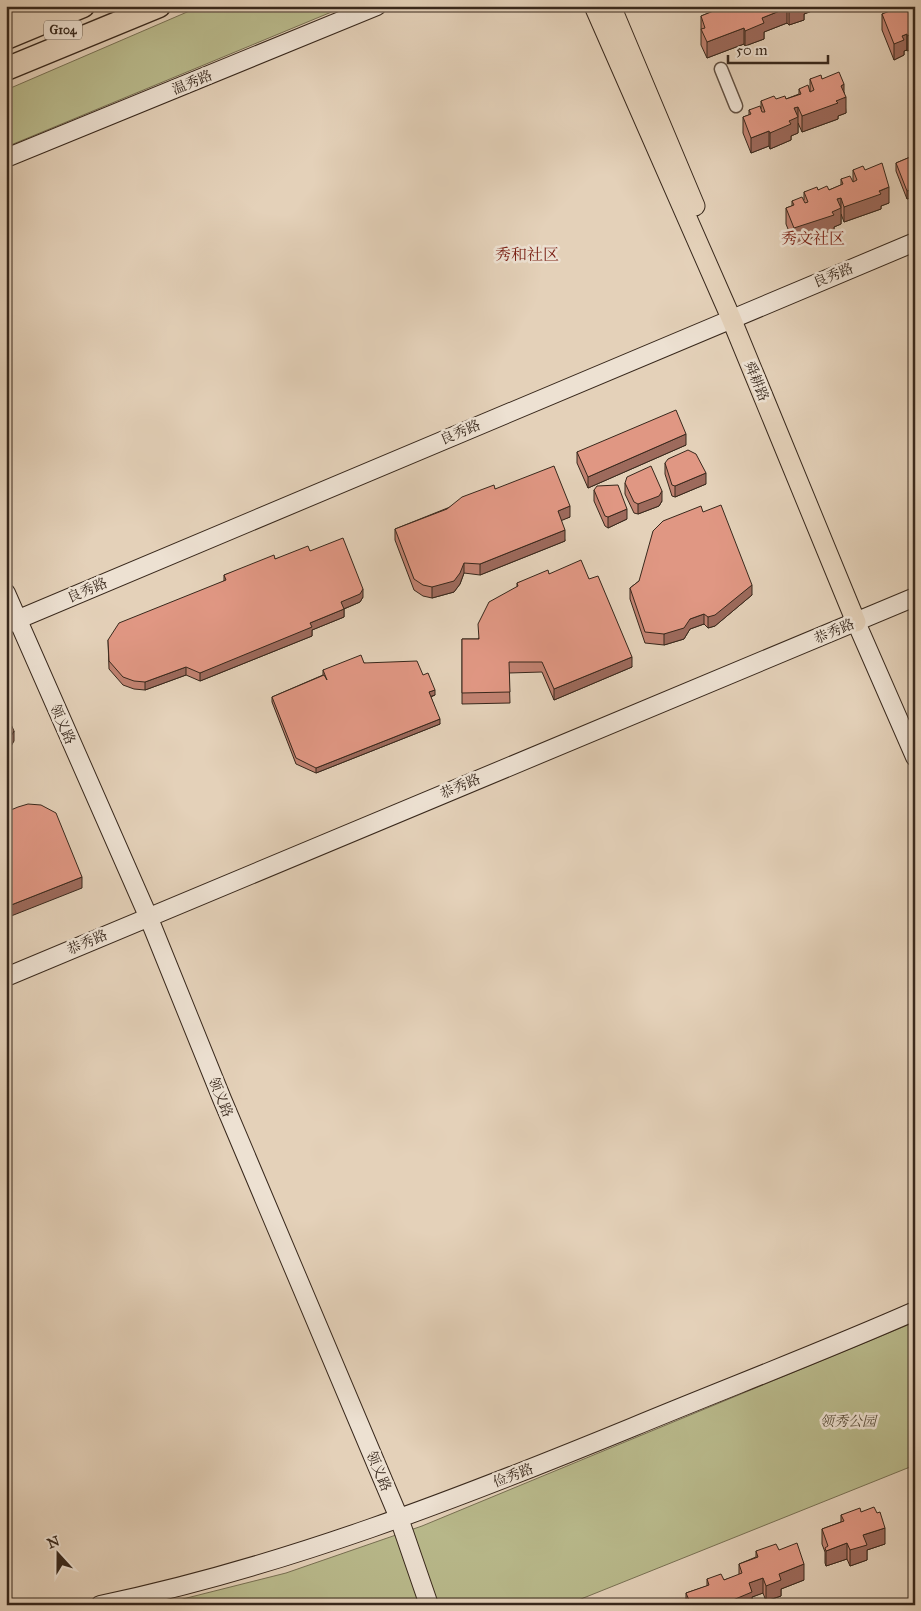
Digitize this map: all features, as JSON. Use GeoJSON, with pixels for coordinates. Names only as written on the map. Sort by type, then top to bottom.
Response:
{"type":"FeatureCollection","features":[{"type":"Feature","properties":{"kind":"highway"},"geometry":{"type":"LineString","coordinates":[[6,17],[32,6]]}},
{"type":"Feature","properties":{"kind":"highway"},"geometry":{"type":"LineString","coordinates":[[6,38],[83,6]]}},
{"type":"Feature","properties":{"kind":"highway","name":"G104"},"geometry":{"type":"LineString","coordinates":[[6,55],[120,6]]}},
{"type":"Feature","properties":{"kind":"highway"},"geometry":{"type":"LineString","coordinates":[[6,69],[159,6]]}},
{"type":"Feature","properties":{"kind":"main road","name":"舜耕路"},"geometry":{"type":"LineString","coordinates":[[594,6],[736,315]]}},
{"type":"Feature","properties":{"kind":"main road","name":"舜耕路"},"geometry":{"type":"LineString","coordinates":[[611,6],[861,620]]}},
{"type":"Feature","properties":{"kind":"street","name":"温秀路"},"geometry":{"type":"LineString","coordinates":[[6,158],[377,6]]}},
{"type":"Feature","properties":{"kind":"street"},"geometry":{"type":"LineString","coordinates":[[721,69],[736,106]]}},
{"type":"Feature","properties":{"kind":"street","name":"良秀路"},"geometry":{"type":"LineString","coordinates":[[12,622],[736,315],[915,242]]}},
{"type":"Feature","properties":{"kind":"street","name":"领义路"},"geometry":{"type":"LineString","coordinates":[[6,593],[12,622],[148,916],[222,1099],[399,1518],[429,1605]]}},
{"type":"Feature","properties":{"kind":"street","name":"恭秀路"},"geometry":{"type":"LineString","coordinates":[[6,977],[148,916],[915,597]]}},
{"type":"Feature","properties":{"kind":"street","name":"舜耕路"},"geometry":{"type":"LineString","coordinates":[[861,620],[915,732]]}},
{"type":"Feature","properties":{"kind":"street","name":"舜耕路"},"geometry":{"type":"LineString","coordinates":[[861,620],[915,757]]}},
{"type":"Feature","properties":{"kind":"street","name":"俭秀路"},"geometry":{"type":"LineString","coordinates":[[100,1605],[167,1591],[254,1566],[399,1518],[567,1455],[830,1348],[915,1311]]}},
{"type":"Feature","properties":{"kind":"green space"},"geometry":{"type":"Polygon","coordinates":[[[201,6],[346,6],[6,147],[6,90],[201,6]]]}},
{"type":"Feature","properties":{"kind":"green space","name":"领秀公园"},"geometry":{"type":"Polygon","coordinates":[[[915,1322],[915,1465],[566,1605],[159,1605],[286,1573],[422,1526],[915,1322]]]}},
{"type":"Feature","properties":{"kind":"building"},"geometry":{"type":"Polygon","coordinates":[[[720,6],[798,6],[789,10],[787,8],[762,18],[764,23],[745,31],[744,28],[707,42],[701,29],[705,28],[701,16],[721,8],[720,6]]]}},
{"type":"Feature","properties":{"kind":"building"},"geometry":{"type":"Polygon","coordinates":[[[902,6],[915,6],[915,33],[902,36],[904,40],[894,44],[882,14],[900,7],[902,11],[904,10],[902,6]]]}},
{"type":"Feature","properties":{"kind":"building"},"geometry":{"type":"Polygon","coordinates":[[[839,72],[844,84],[841,86],[846,97],[836,101],[838,103],[802,116],[798,107],[794,108],[798,117],[789,121],[791,124],[770,133],[769,131],[751,138],[743,117],[751,114],[749,110],[760,106],[762,112],[765,112],[761,101],[774,96],[776,99],[785,96],[786,99],[801,94],[799,89],[808,85],[810,92],[814,90],[810,79],[821,75],[822,79],[839,72]]]}},
{"type":"Feature","properties":{"kind":"building"},"geometry":{"type":"Polygon","coordinates":[[[915,155],[915,188],[907,191],[896,163],[915,155]]]}},
{"type":"Feature","properties":{"kind":"building"},"geometry":{"type":"Polygon","coordinates":[[[882,163],[889,187],[879,191],[881,194],[844,207],[841,198],[837,199],[841,208],[832,212],[834,215],[794,228],[786,208],[794,205],[792,201],[802,197],[805,203],[808,202],[804,192],[817,187],[818,190],[827,186],[829,190],[843,184],[841,179],[850,176],[853,182],[857,180],[853,170],[863,166],[865,170],[882,163]]]}},
{"type":"Feature","properties":{"kind":"building"},"geometry":{"type":"Polygon","coordinates":[[[676,410],[686,434],[588,477],[577,452],[676,410]]]}},
{"type":"Feature","properties":{"kind":"building"},"geometry":{"type":"Polygon","coordinates":[[[688,450],[696,454],[706,473],[675,486],[672,485],[665,463],[668,459],[688,450]]]}},
{"type":"Feature","properties":{"kind":"building"},"geometry":{"type":"Polygon","coordinates":[[[554,466],[570,506],[558,511],[565,530],[480,564],[464,563],[454,581],[432,587],[423,585],[414,579],[395,529],[447,509],[462,497],[494,485],[495,489],[554,466]]]}},
{"type":"Feature","properties":{"kind":"building"},"geometry":{"type":"Polygon","coordinates":[[[651,466],[662,491],[659,496],[638,504],[634,502],[625,483],[627,477],[651,466]]]}},
{"type":"Feature","properties":{"kind":"building"},"geometry":{"type":"Polygon","coordinates":[[[618,485],[627,509],[608,517],[605,516],[594,490],[597,486],[618,485]]]}},
{"type":"Feature","properties":{"kind":"building"},"geometry":{"type":"Polygon","coordinates":[[[721,505],[752,585],[715,615],[708,617],[704,614],[690,619],[684,628],[664,634],[645,632],[630,588],[639,581],[653,531],[663,521],[701,506],[703,512],[721,505]]]}},
{"type":"Feature","properties":{"kind":"building"},"geometry":{"type":"Polygon","coordinates":[[[343,538],[363,589],[360,594],[341,602],[344,609],[310,623],[312,627],[200,673],[186,667],[145,682],[134,681],[123,677],[109,661],[108,640],[119,623],[226,580],[224,575],[274,555],[275,559],[308,546],[310,551],[343,538]]]}},
{"type":"Feature","properties":{"kind":"building"},"geometry":{"type":"Polygon","coordinates":[[[581,560],[589,579],[598,576],[632,657],[554,689],[542,662],[509,662],[510,692],[462,693],[462,639],[479,639],[478,624],[489,602],[518,586],[517,583],[548,570],[549,574],[581,560]]]}},
{"type":"Feature","properties":{"kind":"building"},"geometry":{"type":"Polygon","coordinates":[[[361,655],[364,663],[417,661],[423,675],[428,673],[435,690],[429,692],[440,719],[316,768],[296,758],[272,697],[324,675],[327,680],[323,670],[361,655]]]}},
{"type":"Feature","properties":{"kind":"building"},"geometry":{"type":"Polygon","coordinates":[[[6,713],[14,731],[6,744],[6,713]]]}},
{"type":"Feature","properties":{"kind":"building"},"geometry":{"type":"Polygon","coordinates":[[[28,804],[41,805],[56,813],[82,877],[6,907],[6,812],[28,804]]]}},
{"type":"Feature","properties":{"kind":"building"},"geometry":{"type":"Polygon","coordinates":[[[874,1507],[877,1513],[880,1512],[885,1528],[863,1535],[867,1545],[850,1550],[847,1543],[826,1551],[825,1548],[828,1546],[822,1529],[844,1521],[841,1515],[860,1508],[861,1512],[874,1507]]]}},
{"type":"Feature","properties":{"kind":"building"},"geometry":{"type":"Polygon","coordinates":[[[797,1543],[804,1564],[779,1574],[781,1580],[766,1586],[763,1578],[749,1583],[752,1592],[733,1600],[735,1605],[691,1605],[686,1593],[709,1585],[707,1579],[721,1574],[724,1580],[742,1573],[739,1564],[758,1557],[756,1551],[776,1544],[779,1550],[797,1543]]]}},
{"type":"Feature","properties":{"kind":"district","name":"秀文社区"},"geometry":{"type":"Point","coordinates":[813,238]}},
{"type":"Feature","properties":{"kind":"district","name":"秀和社区"},"geometry":{"type":"Point","coordinates":[527,254]}}]}
